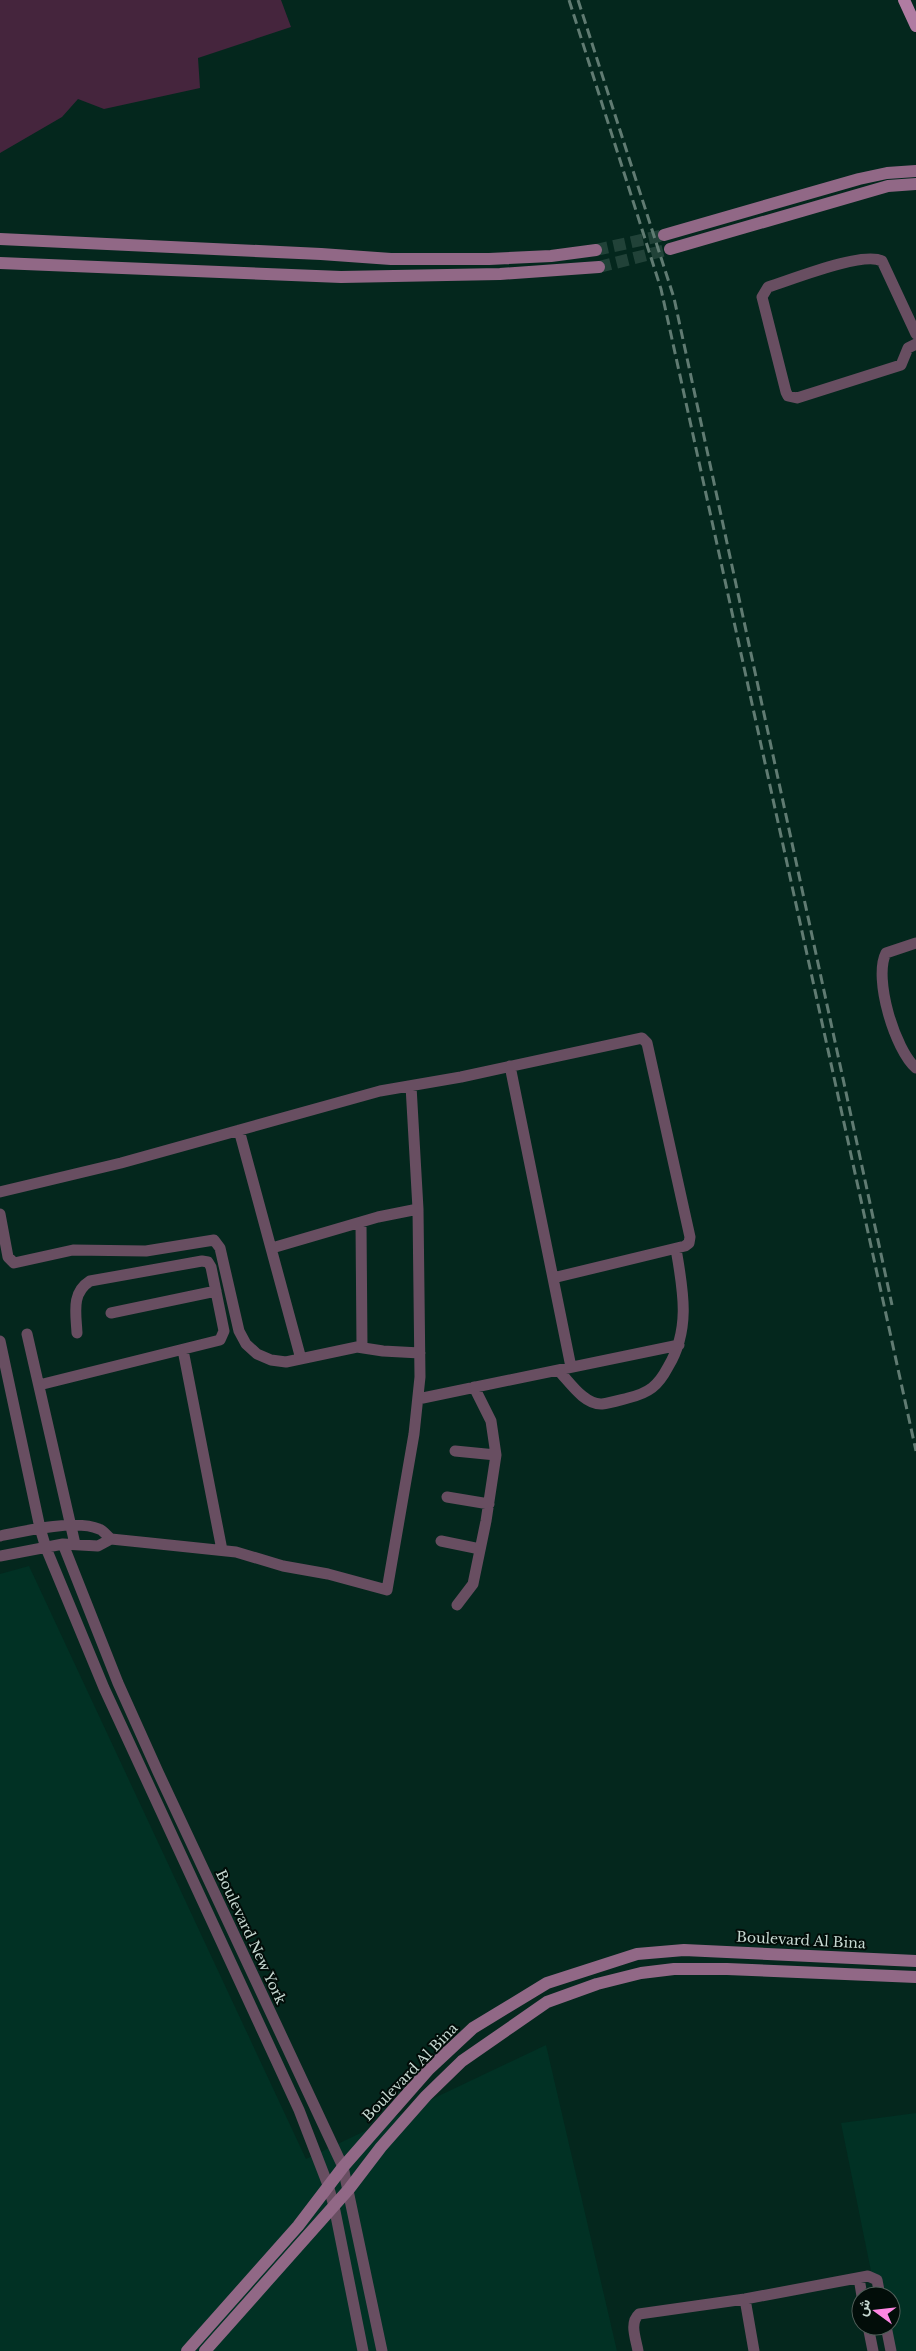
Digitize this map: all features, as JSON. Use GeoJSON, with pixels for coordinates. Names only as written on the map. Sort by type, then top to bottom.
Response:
{"type":"FeatureCollection","features":[{"type":"Feature","properties":{"kind":"main road"},"geometry":{"type":"LineString","coordinates":[[904,0],[916,26]]}},
{"type":"Feature","properties":{"kind":"main road"},"geometry":{"type":"LineString","coordinates":[[664,234],[887,172],[916,171]]}},
{"type":"Feature","properties":{"kind":"main road"},"geometry":{"type":"LineString","coordinates":[[670,249],[888,186],[916,184]]}},
{"type":"Feature","properties":{"kind":"main road"},"geometry":{"type":"LineString","coordinates":[[0,239],[391,259],[550,256],[596,250]]}},
{"type":"Feature","properties":{"kind":"main road"},"geometry":{"type":"LineString","coordinates":[[444,259],[446,275]]}},
{"type":"Feature","properties":{"kind":"main road"},"geometry":{"type":"LineString","coordinates":[[0,263],[342,277],[566,270],[598,266]]}},
{"type":"Feature","properties":{"kind":"main road","name":"Boulevard Al Bina"},"geometry":{"type":"LineString","coordinates":[[187,2351],[298,2226],[343,2167],[429,2069],[473,2028],[511,2003],[555,1980],[637,1954],[684,1950],[916,1961]]}},
{"type":"Feature","properties":{"kind":"main road","name":"Boulevard Al Bina"},"geometry":{"type":"LineString","coordinates":[[205,2351],[349,2189],[381,2147],[426,2096],[462,2060],[547,2002],[606,1981],[641,1973],[674,1969],[727,1969],[916,1977]]}},
{"type":"Feature","properties":{"kind":"street"},"geometry":{"type":"LineString","coordinates":[[916,334],[882,261],[876,258],[869,257],[836,265],[768,287],[762,297],[786,392],[792,397],[797,398],[901,365],[908,348],[916,344]]}},
{"type":"Feature","properties":{"kind":"street"},"geometry":{"type":"LineString","coordinates":[[916,943],[886,953],[882,962],[881,973],[882,989],[901,1049],[908,1062],[916,1068]]}},
{"type":"Feature","properties":{"kind":"street"},"geometry":{"type":"LineString","coordinates":[[0,1192],[121,1163],[380,1090],[411,1086],[510,1066],[640,1037],[646,1041],[690,1237],[687,1245],[676,1249],[553,1278]]}},
{"type":"Feature","properties":{"kind":"street"},"geometry":{"type":"LineString","coordinates":[[510,1066],[571,1367]]}},
{"type":"Feature","properties":{"kind":"street"},"geometry":{"type":"LineString","coordinates":[[0,1556],[63,1544],[98,1546],[111,1540],[222,1550],[252,1555],[283,1566],[328,1574],[387,1590],[418,1399],[420,1353],[418,1209],[411,1086]]}},
{"type":"Feature","properties":{"kind":"street"},"geometry":{"type":"LineString","coordinates":[[239,1130],[301,1359]]}},
{"type":"Feature","properties":{"kind":"street"},"geometry":{"type":"LineString","coordinates":[[272,1248],[361,1222],[418,1209]]}},
{"type":"Feature","properties":{"kind":"street"},"geometry":{"type":"LineString","coordinates":[[0,1214],[8,1257],[17,1264],[73,1250],[146,1251],[214,1240],[220,1248],[239,1331],[246,1344],[257,1354],[271,1360],[286,1362],[350,1347],[420,1353]]}},
{"type":"Feature","properties":{"kind":"street"},"geometry":{"type":"LineString","coordinates":[[361,1222],[362,1347]]}},
{"type":"Feature","properties":{"kind":"street"},"geometry":{"type":"LineString","coordinates":[[558,1370],[588,1400],[602,1404],[643,1395],[654,1388],[676,1355],[685,1312],[676,1249]]}},
{"type":"Feature","properties":{"kind":"street"},"geometry":{"type":"LineString","coordinates":[[38,1385],[217,1342],[222,1338],[224,1331],[211,1267],[208,1262],[202,1261],[94,1279],[83,1286],[76,1297],[77,1333]]}},
{"type":"Feature","properties":{"kind":"street"},"geometry":{"type":"LineString","coordinates":[[111,1313],[216,1291]]}},
{"type":"Feature","properties":{"kind":"street"},"geometry":{"type":"LineString","coordinates":[[27,1334],[75,1544]]}},
{"type":"Feature","properties":{"kind":"street","name":"Boulevard New York"},"geometry":{"type":"LineString","coordinates":[[0,1341],[40,1528],[46,1548],[104,1688],[298,2110],[328,2185],[334,2206],[363,2351]]}},
{"type":"Feature","properties":{"kind":"street"},"geometry":{"type":"LineString","coordinates":[[418,1399],[679,1345]]}},
{"type":"Feature","properties":{"kind":"street"},"geometry":{"type":"LineString","coordinates":[[183,1350],[222,1550]]}},
{"type":"Feature","properties":{"kind":"street"},"geometry":{"type":"LineString","coordinates":[[457,1605],[473,1584],[489,1504],[496,1455],[491,1421],[474,1387]]}},
{"type":"Feature","properties":{"kind":"street"},"geometry":{"type":"LineString","coordinates":[[456,1451],[496,1455]]}},
{"type":"Feature","properties":{"kind":"street"},"geometry":{"type":"LineString","coordinates":[[447,1497],[489,1504]]}},
{"type":"Feature","properties":{"kind":"street"},"geometry":{"type":"LineString","coordinates":[[0,1536],[40,1528],[70,1525],[99,1529],[111,1540]]}},
{"type":"Feature","properties":{"kind":"street"},"geometry":{"type":"LineString","coordinates":[[441,1541],[480,1549]]}},
{"type":"Feature","properties":{"kind":"street","name":"Boulevard New York"},"geometry":{"type":"LineString","coordinates":[[63,1544],[118,1683],[343,2167],[382,2351]]}},
{"type":"Feature","properties":{"kind":"street"},"geometry":{"type":"LineString","coordinates":[[104,1688],[118,1683]]}},
{"type":"Feature","properties":{"kind":"street"},"geometry":{"type":"LineString","coordinates":[[145,1777],[158,1772]]}},
{"type":"Feature","properties":{"kind":"street"},"geometry":{"type":"LineString","coordinates":[[224,1948],[236,1940]]}},
{"type":"Feature","properties":{"kind":"street"},"geometry":{"type":"LineString","coordinates":[[863,2277],[863,2286]]}},
{"type":"Feature","properties":{"kind":"street"},"geometry":{"type":"LineString","coordinates":[[638,2351],[633,2324],[634,2318],[639,2314],[745,2300],[863,2277],[876,2280],[878,2286]]}},
{"type":"Feature","properties":{"kind":"street"},"geometry":{"type":"LineString","coordinates":[[745,2300],[754,2351]]}},
{"type":"Feature","properties":{"kind":"street"},"geometry":{"type":"LineString","coordinates":[[870,2336],[873,2351]]}},
{"type":"Feature","properties":{"kind":"street"},"geometry":{"type":"LineString","coordinates":[[888,2336],[891,2351]]}},
{"type":"Feature","properties":{"kind":"shaded area"},"geometry":{"type":"Polygon","coordinates":[[[0,0],[281,0],[291,27],[198,58],[200,88],[104,109],[78,99],[62,117],[0,153],[0,0]]]}},
{"type":"Feature","properties":{"kind":"shaded area"},"geometry":{"type":"Polygon","coordinates":[[[29,1566],[306,2159],[546,2045],[617,2351],[0,2351],[0,1574],[29,1566]]]}},
{"type":"Feature","properties":{"kind":"shaded area"},"geometry":{"type":"Polygon","coordinates":[[[916,2113],[916,2351],[887,2351],[889,2336],[901,2336],[901,2286],[874,2286],[841,2123],[916,2113]]]}},
{"type":"Feature","properties":{"kind":"tunnel"},"geometry":{"type":"LineString","coordinates":[[596,250],[664,235]]}},
{"type":"Feature","properties":{"kind":"tunnel"},"geometry":{"type":"LineString","coordinates":[[599,267],[670,249]]}},
{"type":"Feature","properties":{"kind":"railway"},"geometry":{"type":"LineString","coordinates":[[569,0],[661,289],[916,1451]]}},
{"type":"Feature","properties":{"kind":"railway"},"geometry":{"type":"LineString","coordinates":[[578,0],[674,298],[892,1305]]}}]}
